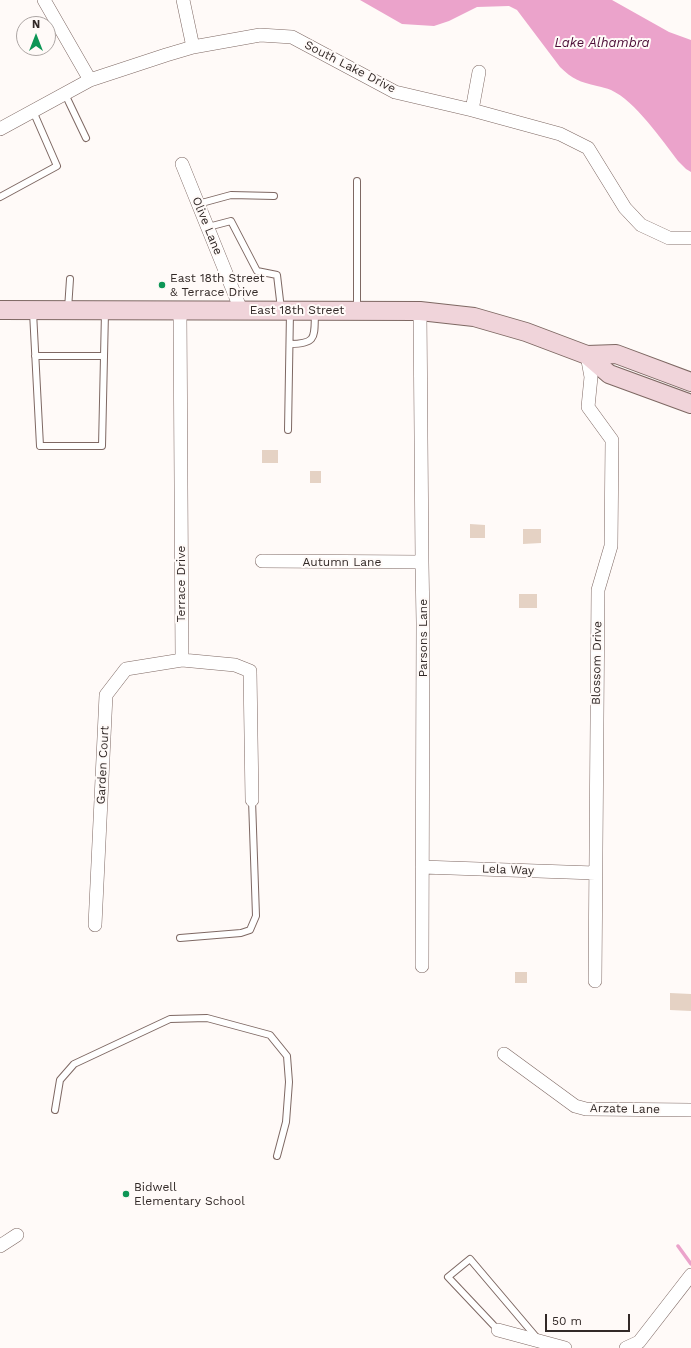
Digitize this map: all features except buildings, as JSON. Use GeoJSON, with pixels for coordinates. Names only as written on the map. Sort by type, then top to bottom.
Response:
{"type":"FeatureCollection","features":[{"type":"Feature","properties":{"kind":"main road","name":"East 18th Street"},"geometry":{"type":"LineString","coordinates":[[0,310],[420,311],[474,317],[526,332],[587,355],[609,374],[691,404]]}},
{"type":"Feature","properties":{"kind":"main road","name":"East 18th Street"},"geometry":{"type":"LineString","coordinates":[[587,355],[616,354],[691,382]]}},
{"type":"Feature","properties":{"kind":"street"},"geometry":{"type":"LineString","coordinates":[[44,0],[90,80]]}},
{"type":"Feature","properties":{"kind":"street"},"geometry":{"type":"LineString","coordinates":[[183,0],[193,47]]}},
{"type":"Feature","properties":{"kind":"street","name":"South Lake Drive"},"geometry":{"type":"LineString","coordinates":[[0,129],[90,80],[166,55],[193,47],[260,34],[292,37],[395,92],[472,110],[560,134],[588,148],[625,208],[641,225],[669,238],[691,238]]}},
{"type":"Feature","properties":{"kind":"street"},"geometry":{"type":"LineString","coordinates":[[472,110],[478,72]]}},
{"type":"Feature","properties":{"kind":"street","name":"Olive Lane"},"geometry":{"type":"LineString","coordinates":[[182,164],[241,310]]}},
{"type":"Feature","properties":{"kind":"street","name":"Terrace Drive"},"geometry":{"type":"LineString","coordinates":[[180,310],[182,660]]}},
{"type":"Feature","properties":{"kind":"street","name":"Parsons Lane"},"geometry":{"type":"LineString","coordinates":[[420,311],[423,623],[422,966]]}},
{"type":"Feature","properties":{"kind":"street","name":"Blossom Drive"},"geometry":{"type":"LineString","coordinates":[[587,355],[591,377],[588,407],[612,440],[611,546],[598,590],[595,873],[596,981]]}},
{"type":"Feature","properties":{"kind":"street","name":"Autumn Lane"},"geometry":{"type":"LineString","coordinates":[[262,561],[422,562]]}},
{"type":"Feature","properties":{"kind":"street"},"geometry":{"type":"LineString","coordinates":[[182,660],[235,665],[250,671],[252,800]]}},
{"type":"Feature","properties":{"kind":"street","name":"Garden Court"},"geometry":{"type":"LineString","coordinates":[[95,925],[106,695],[126,668],[182,660]]}},
{"type":"Feature","properties":{"kind":"street","name":"Lela Way"},"geometry":{"type":"LineString","coordinates":[[422,867],[595,873]]}},
{"type":"Feature","properties":{"kind":"street","name":"Arzate Lane"},"geometry":{"type":"LineString","coordinates":[[504,1054],[575,1106],[586,1109],[691,1110]]}},
{"type":"Feature","properties":{"kind":"street"},"geometry":{"type":"LineString","coordinates":[[0,1246],[17,1235]]}},
{"type":"Feature","properties":{"kind":"street"},"geometry":{"type":"LineString","coordinates":[[626,1348],[639,1342],[691,1275]]}},
{"type":"Feature","properties":{"kind":"street"},"geometry":{"type":"LineString","coordinates":[[498,1330],[565,1348]]}},
{"type":"Feature","properties":{"kind":"lane"},"geometry":{"type":"LineString","coordinates":[[65,94],[86,138]]}},
{"type":"Feature","properties":{"kind":"lane"},"geometry":{"type":"LineString","coordinates":[[0,197],[57,166],[33,111]]}},
{"type":"Feature","properties":{"kind":"lane"},"geometry":{"type":"LineString","coordinates":[[357,181],[357,311]]}},
{"type":"Feature","properties":{"kind":"lane"},"geometry":{"type":"LineString","coordinates":[[198,204],[231,195],[274,196]]}},
{"type":"Feature","properties":{"kind":"lane"},"geometry":{"type":"LineString","coordinates":[[208,227],[231,221],[257,272],[277,275],[285,310],[290,344],[288,430]]}},
{"type":"Feature","properties":{"kind":"lane"},"geometry":{"type":"LineString","coordinates":[[68,310],[70,279]]}},
{"type":"Feature","properties":{"kind":"lane"},"geometry":{"type":"LineString","coordinates":[[33,310],[40,446],[102,446],[105,310]]}},
{"type":"Feature","properties":{"kind":"lane"},"geometry":{"type":"LineString","coordinates":[[290,344],[304,344],[310,341],[314,334],[315,310]]}},
{"type":"Feature","properties":{"kind":"lane"},"geometry":{"type":"LineString","coordinates":[[35,356],[104,356]]}},
{"type":"Feature","properties":{"kind":"lane"},"geometry":{"type":"LineString","coordinates":[[180,938],[241,933],[250,930],[256,916],[252,800]]}},
{"type":"Feature","properties":{"kind":"lane"},"geometry":{"type":"LineString","coordinates":[[55,1110],[60,1080],[74,1064],[170,1019],[207,1018],[270,1035],[287,1056],[289,1082],[286,1122],[277,1156]]}},
{"type":"Feature","properties":{"kind":"lane"},"geometry":{"type":"LineString","coordinates":[[498,1330],[448,1277],[470,1259],[539,1341]]}},
{"type":"Feature","properties":{"kind":"water","name":"Lake Alhambra"},"geometry":{"type":"Polygon","coordinates":[[[360,0],[612,0],[669,32],[691,40],[691,172],[678,161],[639,112],[620,95],[609,89],[577,80],[564,71],[517,10],[509,6],[477,7],[449,21],[434,26],[402,24],[360,0]]]}},
{"type":"Feature","properties":{"kind":"waterway"},"geometry":{"type":"LineString","coordinates":[[678,1246],[691,1264]]}},
{"type":"Feature","properties":{"kind":"place","name":"East 18th Street & Terrace Drive"},"geometry":{"type":"Point","coordinates":[162,285]}},
{"type":"Feature","properties":{"kind":"place","name":"Bidwell Elementary School"},"geometry":{"type":"Point","coordinates":[126,1194]}}]}
